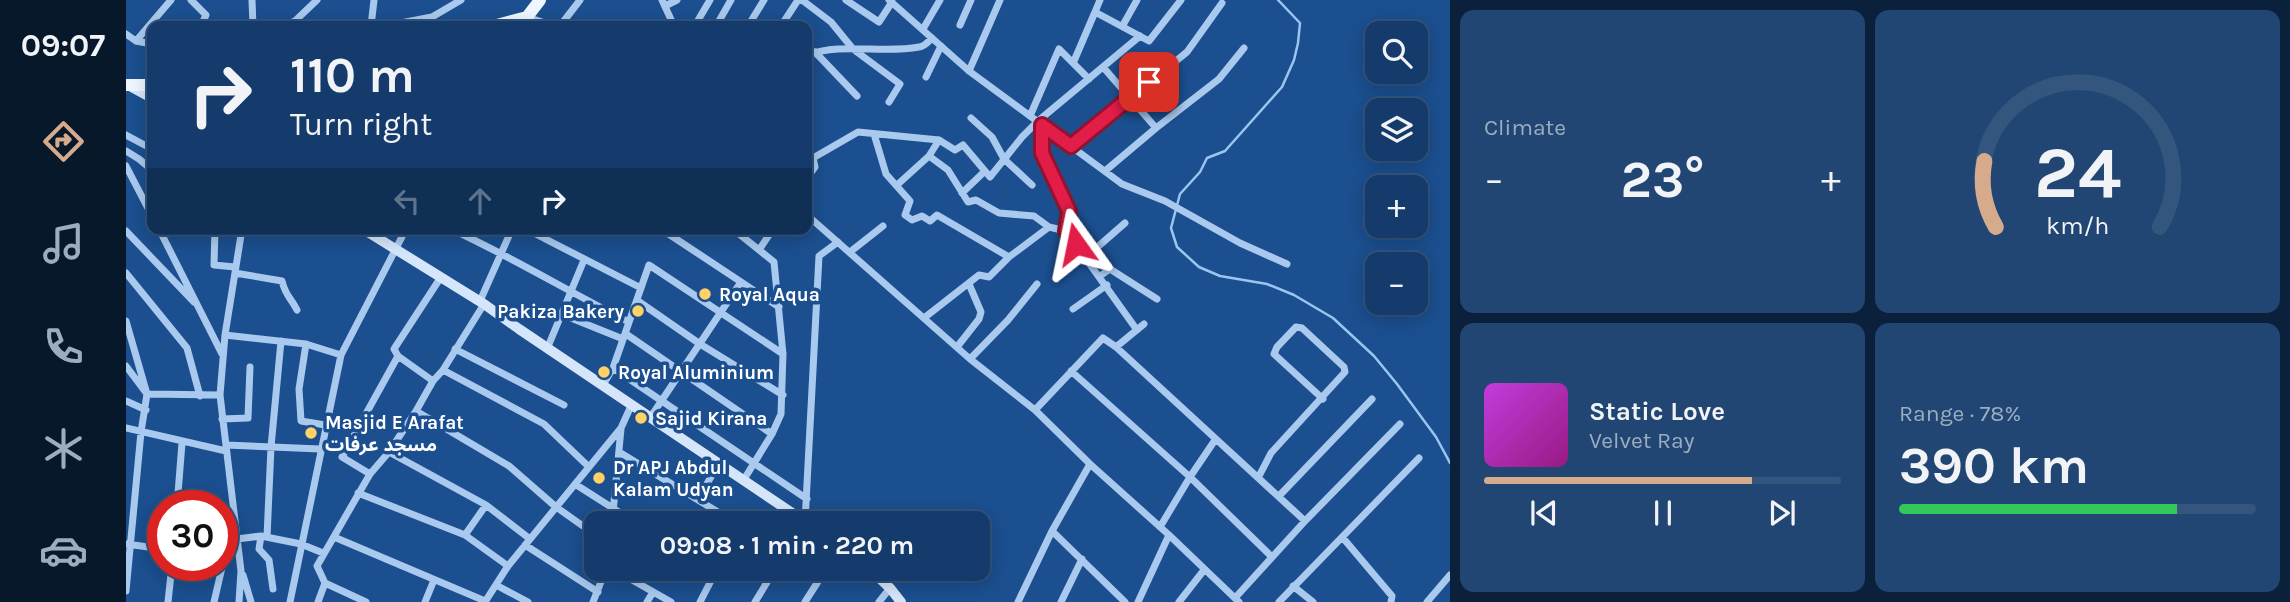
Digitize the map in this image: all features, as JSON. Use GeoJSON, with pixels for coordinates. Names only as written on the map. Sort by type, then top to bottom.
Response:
{"type":"FeatureCollection","features":[{"type":"Feature","properties":{"kind":"main road"},"geometry":{"type":"LineString","coordinates":[[521,21],[540,0]]}},
{"type":"Feature","properties":{"kind":"main road"},"geometry":{"type":"LineString","coordinates":[[128,85],[147,85]]}},
{"type":"Feature","properties":{"kind":"main road"},"geometry":{"type":"LineString","coordinates":[[128,85],[147,95]]}},
{"type":"Feature","properties":{"kind":"main road"},"geometry":{"type":"LineString","coordinates":[[372,235],[482,302],[788,511]]}},
{"type":"Feature","properties":{"kind":"main road"},"geometry":{"type":"LineString","coordinates":[[883,581],[901,602]]}},
{"type":"Feature","properties":{"kind":"street"},"geometry":{"type":"LineString","coordinates":[[153,21],[171,0]]}},
{"type":"Feature","properties":{"kind":"street"},"geometry":{"type":"LineString","coordinates":[[191,0],[206,15],[203,21]]}},
{"type":"Feature","properties":{"kind":"street"},"geometry":{"type":"LineString","coordinates":[[252,0],[253,21]]}},
{"type":"Feature","properties":{"kind":"street"},"geometry":{"type":"LineString","coordinates":[[295,21],[317,0]]}},
{"type":"Feature","properties":{"kind":"street"},"geometry":{"type":"LineString","coordinates":[[372,21],[374,0]]}},
{"type":"Feature","properties":{"kind":"street"},"geometry":{"type":"LineString","coordinates":[[411,21],[432,17],[461,0]]}},
{"type":"Feature","properties":{"kind":"street"},"geometry":{"type":"LineString","coordinates":[[564,21],[580,0]]}},
{"type":"Feature","properties":{"kind":"street"},"geometry":{"type":"LineString","coordinates":[[672,21],[664,3],[677,0]]}},
{"type":"Feature","properties":{"kind":"street"},"geometry":{"type":"LineString","coordinates":[[698,21],[710,0]]}},
{"type":"Feature","properties":{"kind":"street"},"geometry":{"type":"LineString","coordinates":[[719,21],[731,0]]}},
{"type":"Feature","properties":{"kind":"street"},"geometry":{"type":"LineString","coordinates":[[751,21],[764,0]]}},
{"type":"Feature","properties":{"kind":"street"},"geometry":{"type":"LineString","coordinates":[[785,21],[800,0],[831,22],[853,49],[900,84],[889,102]]}},
{"type":"Feature","properties":{"kind":"street"},"geometry":{"type":"LineString","coordinates":[[846,0],[879,22],[890,1],[969,71],[1122,184],[1168,203],[1240,243],[1287,264]]}},
{"type":"Feature","properties":{"kind":"street"},"geometry":{"type":"LineString","coordinates":[[923,29],[940,0]]}},
{"type":"Feature","properties":{"kind":"street"},"geometry":{"type":"LineString","coordinates":[[960,25],[971,0]]}},
{"type":"Feature","properties":{"kind":"street"},"geometry":{"type":"LineString","coordinates":[[969,71],[1000,0]]}},
{"type":"Feature","properties":{"kind":"street"},"geometry":{"type":"LineString","coordinates":[[1074,61],[1100,0]]}},
{"type":"Feature","properties":{"kind":"street"},"geometry":{"type":"LineString","coordinates":[[1123,25],[1137,0]]}},
{"type":"Feature","properties":{"kind":"street"},"geometry":{"type":"LineString","coordinates":[[1095,12],[1149,41],[1181,0]]}},
{"type":"Feature","properties":{"kind":"street"},"geometry":{"type":"LineString","coordinates":[[1071,146],[1187,52],[1222,3]]}},
{"type":"Feature","properties":{"kind":"street"},"geometry":{"type":"LineString","coordinates":[[136,41],[147,28]]}},
{"type":"Feature","properties":{"kind":"street"},"geometry":{"type":"LineString","coordinates":[[126,34],[136,41],[147,43]]}},
{"type":"Feature","properties":{"kind":"street"},"geometry":{"type":"LineString","coordinates":[[812,156],[858,132],[939,140],[955,150],[963,145],[990,177],[1040,123],[1140,36]]}},
{"type":"Feature","properties":{"kind":"street"},"geometry":{"type":"LineString","coordinates":[[812,53],[922,47],[932,38]]}},
{"type":"Feature","properties":{"kind":"street"},"geometry":{"type":"LineString","coordinates":[[926,77],[941,46]]}},
{"type":"Feature","properties":{"kind":"street"},"geometry":{"type":"LineString","coordinates":[[1105,171],[1219,79],[1244,48]]}},
{"type":"Feature","properties":{"kind":"street"},"geometry":{"type":"LineString","coordinates":[[1030,117],[1059,49],[1074,61],[1089,79]]}},
{"type":"Feature","properties":{"kind":"street"},"geometry":{"type":"LineString","coordinates":[[815,52],[857,96]]}},
{"type":"Feature","properties":{"kind":"street"},"geometry":{"type":"LineString","coordinates":[[1103,67],[1156,128]]}},
{"type":"Feature","properties":{"kind":"street"},"geometry":{"type":"LineString","coordinates":[[971,118],[992,136],[1004,159],[1032,185]]}},
{"type":"Feature","properties":{"kind":"street"},"geometry":{"type":"LineString","coordinates":[[1040,123],[1042,153],[1069,211],[1066,231],[1137,330]]}},
{"type":"Feature","properties":{"kind":"street"},"geometry":{"type":"LineString","coordinates":[[874,134],[886,174],[910,201],[905,215],[912,220],[922,216],[930,221],[937,215],[1009,257]]}},
{"type":"Feature","properties":{"kind":"street"},"geometry":{"type":"LineString","coordinates":[[126,135],[147,146]]}},
{"type":"Feature","properties":{"kind":"street"},"geometry":{"type":"LineString","coordinates":[[897,185],[929,156],[939,140]]}},
{"type":"Feature","properties":{"kind":"street"},"geometry":{"type":"LineString","coordinates":[[126,151],[147,166]]}},
{"type":"Feature","properties":{"kind":"street"},"geometry":{"type":"LineString","coordinates":[[929,156],[948,170],[968,202],[976,200],[999,213],[1034,216],[1049,228],[1066,231]]}},
{"type":"Feature","properties":{"kind":"street"},"geometry":{"type":"LineString","coordinates":[[126,166],[147,206]]}},
{"type":"Feature","properties":{"kind":"street"},"geometry":{"type":"LineString","coordinates":[[962,193],[985,171]]}},
{"type":"Feature","properties":{"kind":"street"},"geometry":{"type":"LineString","coordinates":[[812,219],[970,359],[1035,411],[1237,600],[1272,557],[1400,424]]}},
{"type":"Feature","properties":{"kind":"street"},"geometry":{"type":"LineString","coordinates":[[1085,258],[1125,223]]}},
{"type":"Feature","properties":{"kind":"street"},"geometry":{"type":"LineString","coordinates":[[850,252],[883,226]]}},
{"type":"Feature","properties":{"kind":"street"},"geometry":{"type":"LineString","coordinates":[[924,318],[979,275],[989,277],[1009,257],[1049,228]]}},
{"type":"Feature","properties":{"kind":"street"},"geometry":{"type":"LineString","coordinates":[[126,231],[199,307]]}},
{"type":"Feature","properties":{"kind":"street"},"geometry":{"type":"LineString","coordinates":[[162,235],[223,355]]}},
{"type":"Feature","properties":{"kind":"street"},"geometry":{"type":"LineString","coordinates":[[215,235],[214,265],[282,281],[285,295],[297,310]]}},
{"type":"Feature","properties":{"kind":"street"},"geometry":{"type":"LineString","coordinates":[[231,490],[219,395],[225,335],[241,235]]}},
{"type":"Feature","properties":{"kind":"street"},"geometry":{"type":"LineString","coordinates":[[290,602],[341,355],[403,235]]}},
{"type":"Feature","properties":{"kind":"street"},"geometry":{"type":"LineString","coordinates":[[467,235],[629,322]]}},
{"type":"Feature","properties":{"kind":"street"},"geometry":{"type":"LineString","coordinates":[[366,602],[325,583],[317,566],[370,474],[389,452],[456,349],[482,302],[509,235]]}},
{"type":"Feature","properties":{"kind":"street"},"geometry":{"type":"LineString","coordinates":[[538,235],[641,288]]}},
{"type":"Feature","properties":{"kind":"street"},"geometry":{"type":"LineString","coordinates":[[671,235],[779,307]]}},
{"type":"Feature","properties":{"kind":"street"},"geometry":{"type":"LineString","coordinates":[[740,235],[774,261],[783,354],[781,414],[743,482]]}},
{"type":"Feature","properties":{"kind":"street"},"geometry":{"type":"LineString","coordinates":[[759,250],[767,235]]}},
{"type":"Feature","properties":{"kind":"street"},"geometry":{"type":"LineString","coordinates":[[806,511],[819,256],[838,242]]}},
{"type":"Feature","properties":{"kind":"street"},"geometry":{"type":"LineString","coordinates":[[547,349],[584,260]]}},
{"type":"Feature","properties":{"kind":"street"},"geometry":{"type":"LineString","coordinates":[[603,385],[613,369],[649,265],[783,354]]}},
{"type":"Feature","properties":{"kind":"street"},"geometry":{"type":"LineString","coordinates":[[1100,276],[1110,270],[1157,299]]}},
{"type":"Feature","properties":{"kind":"street"},"geometry":{"type":"LineString","coordinates":[[126,273],[187,348],[200,396]]}},
{"type":"Feature","properties":{"kind":"street"},"geometry":{"type":"LineString","coordinates":[[433,381],[398,356],[394,349],[441,277]]}},
{"type":"Feature","properties":{"kind":"street"},"geometry":{"type":"LineString","coordinates":[[650,418],[741,282]]}},
{"type":"Feature","properties":{"kind":"street"},"geometry":{"type":"LineString","coordinates":[[957,347],[981,313],[969,284]]}},
{"type":"Feature","properties":{"kind":"street"},"geometry":{"type":"LineString","coordinates":[[970,359],[1008,320],[1037,284]]}},
{"type":"Feature","properties":{"kind":"street"},"geometry":{"type":"LineString","coordinates":[[1073,309],[1107,285]]}},
{"type":"Feature","properties":{"kind":"street"},"geometry":{"type":"LineString","coordinates":[[638,301],[783,396]]}},
{"type":"Feature","properties":{"kind":"street"},"geometry":{"type":"LineString","coordinates":[[561,314],[624,337],[772,434]]}},
{"type":"Feature","properties":{"kind":"street"},"geometry":{"type":"LineString","coordinates":[[126,321],[147,394],[128,545],[126,592]]}},
{"type":"Feature","properties":{"kind":"street"},"geometry":{"type":"LineString","coordinates":[[1116,347],[1144,324]]}},
{"type":"Feature","properties":{"kind":"street"},"geometry":{"type":"LineString","coordinates":[[1258,478],[1271,453],[1322,399],[1344,375],[1346,369],[1302,328],[1296,327],[1274,354],[1322,399]]}},
{"type":"Feature","properties":{"kind":"street"},"geometry":{"type":"LineString","coordinates":[[225,335],[306,344],[341,355]]}},
{"type":"Feature","properties":{"kind":"street"},"geometry":{"type":"LineString","coordinates":[[1035,411],[1103,338],[1116,347],[1305,522]]}},
{"type":"Feature","properties":{"kind":"street"},"geometry":{"type":"LineString","coordinates":[[273,589],[269,560],[259,549],[264,536],[281,341]]}},
{"type":"Feature","properties":{"kind":"street"},"geometry":{"type":"LineString","coordinates":[[306,344],[299,389],[301,421],[325,425]]}},
{"type":"Feature","properties":{"kind":"street"},"geometry":{"type":"LineString","coordinates":[[456,349],[564,405]]}},
{"type":"Feature","properties":{"kind":"street"},"geometry":{"type":"LineString","coordinates":[[370,474],[342,457],[398,356]]}},
{"type":"Feature","properties":{"kind":"street"},"geometry":{"type":"LineString","coordinates":[[126,366],[147,394]]}},
{"type":"Feature","properties":{"kind":"street"},"geometry":{"type":"LineString","coordinates":[[222,419],[248,418],[250,367]]}},
{"type":"Feature","properties":{"kind":"street"},"geometry":{"type":"LineString","coordinates":[[613,369],[807,499]]}},
{"type":"Feature","properties":{"kind":"street"},"geometry":{"type":"LineString","coordinates":[[443,370],[544,424],[589,467]]}},
{"type":"Feature","properties":{"kind":"street"},"geometry":{"type":"LineString","coordinates":[[1071,371],[1189,477],[1272,557]]}},
{"type":"Feature","properties":{"kind":"street"},"geometry":{"type":"LineString","coordinates":[[147,394],[219,395]]}},
{"type":"Feature","properties":{"kind":"street"},"geometry":{"type":"LineString","coordinates":[[1279,496],[1372,398]]}},
{"type":"Feature","properties":{"kind":"street"},"geometry":{"type":"LineString","coordinates":[[126,401],[146,410]]}},
{"type":"Feature","properties":{"kind":"street"},"geometry":{"type":"LineString","coordinates":[[334,537],[485,602],[508,566],[621,428],[631,406]]}},
{"type":"Feature","properties":{"kind":"street"},"geometry":{"type":"LineString","coordinates":[[416,411],[509,466],[556,507],[584,527]]}},
{"type":"Feature","properties":{"kind":"street"},"geometry":{"type":"LineString","coordinates":[[126,428],[182,443],[226,448],[320,449]]}},
{"type":"Feature","properties":{"kind":"street"},"geometry":{"type":"LineString","coordinates":[[575,484],[613,510],[621,428]]}},
{"type":"Feature","properties":{"kind":"street"},"geometry":{"type":"LineString","coordinates":[[1160,527],[1189,477],[1215,440]]}},
{"type":"Feature","properties":{"kind":"street"},"geometry":{"type":"LineString","coordinates":[[178,490],[182,443]]}},
{"type":"Feature","properties":{"kind":"street"},"geometry":{"type":"LineString","coordinates":[[389,452],[486,505],[528,542],[598,592]]}},
{"type":"Feature","properties":{"kind":"street"},"geometry":{"type":"LineString","coordinates":[[619,452],[717,511]]}},
{"type":"Feature","properties":{"kind":"street"},"geometry":{"type":"LineString","coordinates":[[1279,602],[1419,458]]}},
{"type":"Feature","properties":{"kind":"street"},"geometry":{"type":"LineString","coordinates":[[1018,602],[1052,531],[1090,464]]}},
{"type":"Feature","properties":{"kind":"street"},"geometry":{"type":"LineString","coordinates":[[698,499],[718,465]]}},
{"type":"Feature","properties":{"kind":"street"},"geometry":{"type":"LineString","coordinates":[[358,493],[466,535],[508,566]]}},
{"type":"Feature","properties":{"kind":"street"},"geometry":{"type":"LineString","coordinates":[[466,535],[486,505]]}},
{"type":"Feature","properties":{"kind":"street"},"geometry":{"type":"LineString","coordinates":[[1052,531],[1125,602]]}},
{"type":"Feature","properties":{"kind":"street"},"geometry":{"type":"LineString","coordinates":[[1139,602],[1169,535]]}},
{"type":"Feature","properties":{"kind":"street"},"geometry":{"type":"LineString","coordinates":[[238,539],[264,536],[301,544],[323,553]]}},
{"type":"Feature","properties":{"kind":"street"},"geometry":{"type":"LineString","coordinates":[[1343,538],[1392,596],[1391,602]]}},
{"type":"Feature","properties":{"kind":"street"},"geometry":{"type":"LineString","coordinates":[[128,545],[147,547]]}},
{"type":"Feature","properties":{"kind":"street"},"geometry":{"type":"LineString","coordinates":[[238,550],[241,572],[251,602]]}},
{"type":"Feature","properties":{"kind":"street"},"geometry":{"type":"LineString","coordinates":[[1061,602],[1082,559]]}},
{"type":"Feature","properties":{"kind":"street"},"geometry":{"type":"LineString","coordinates":[[1179,602],[1203,570]]}},
{"type":"Feature","properties":{"kind":"street"},"geometry":{"type":"LineString","coordinates":[[239,602],[241,572]]}},
{"type":"Feature","properties":{"kind":"street"},"geometry":{"type":"LineString","coordinates":[[1427,602],[1450,575]]}},
{"type":"Feature","properties":{"kind":"street"},"geometry":{"type":"LineString","coordinates":[[425,602],[434,580]]}},
{"type":"Feature","properties":{"kind":"street"},"geometry":{"type":"LineString","coordinates":[[168,602],[170,581]]}},
{"type":"Feature","properties":{"kind":"street"},"geometry":{"type":"LineString","coordinates":[[214,602],[218,581]]}},
{"type":"Feature","properties":{"kind":"street"},"geometry":{"type":"LineString","coordinates":[[593,602],[602,581]]}},
{"type":"Feature","properties":{"kind":"street"},"geometry":{"type":"LineString","coordinates":[[634,581],[671,602]]}},
{"type":"Feature","properties":{"kind":"street"},"geometry":{"type":"LineString","coordinates":[[700,602],[710,581]]}},
{"type":"Feature","properties":{"kind":"street"},"geometry":{"type":"LineString","coordinates":[[756,602],[768,581]]}},
{"type":"Feature","properties":{"kind":"street"},"geometry":{"type":"LineString","coordinates":[[805,602],[818,581]]}},
{"type":"Feature","properties":{"kind":"street"},"geometry":{"type":"LineString","coordinates":[[318,602],[325,583]]}},
{"type":"Feature","properties":{"kind":"street"},"geometry":{"type":"LineString","coordinates":[[496,585],[528,602]]}},
{"type":"Feature","properties":{"kind":"street"},"geometry":{"type":"LineString","coordinates":[[1293,586],[1313,602]]}},
{"type":"Feature","properties":{"kind":"street"},"geometry":{"type":"LineString","coordinates":[[879,602],[890,588]]}},
{"type":"Feature","properties":{"kind":"street"},"geometry":{"type":"LineString","coordinates":[[647,602],[653,592]]}},
{"type":"Feature","properties":{"kind":"waterway"},"geometry":{"type":"LineString","coordinates":[[1278,0],[1300,23],[1294,60],[1282,87],[1225,151],[1207,158],[1200,172],[1180,194],[1171,228],[1177,247],[1199,267],[1220,276],[1267,284],[1294,295],[1333,318],[1374,356],[1397,384],[1436,437],[1450,463]]}},
{"type":"Feature","properties":{"kind":"place","name":"Royal Aqua"},"geometry":{"type":"Point","coordinates":[705,294]}},
{"type":"Feature","properties":{"kind":"place","name":"Pakiza Bakery"},"geometry":{"type":"Point","coordinates":[638,311]}},
{"type":"Feature","properties":{"kind":"place","name":"Royal Aluminium"},"geometry":{"type":"Point","coordinates":[604,372]}},
{"type":"Feature","properties":{"kind":"place","name":"Sajid Kirana"},"geometry":{"type":"Point","coordinates":[641,418]}},
{"type":"Feature","properties":{"kind":"place","name":"Masjid E Arafat مسجد عرفات"},"geometry":{"type":"Point","coordinates":[311,433]}},
{"type":"Feature","properties":{"kind":"place","name":"Dr APJ Abdul Kalam Udyan"},"geometry":{"type":"Point","coordinates":[599,478]}},
{"type":"Feature","properties":{"kind":"route"},"geometry":{"type":"LineString","coordinates":[[1076,244],[1066,231],[1069,211],[1042,153],[1042,125],[1071,146],[1149,82]]}}]}
